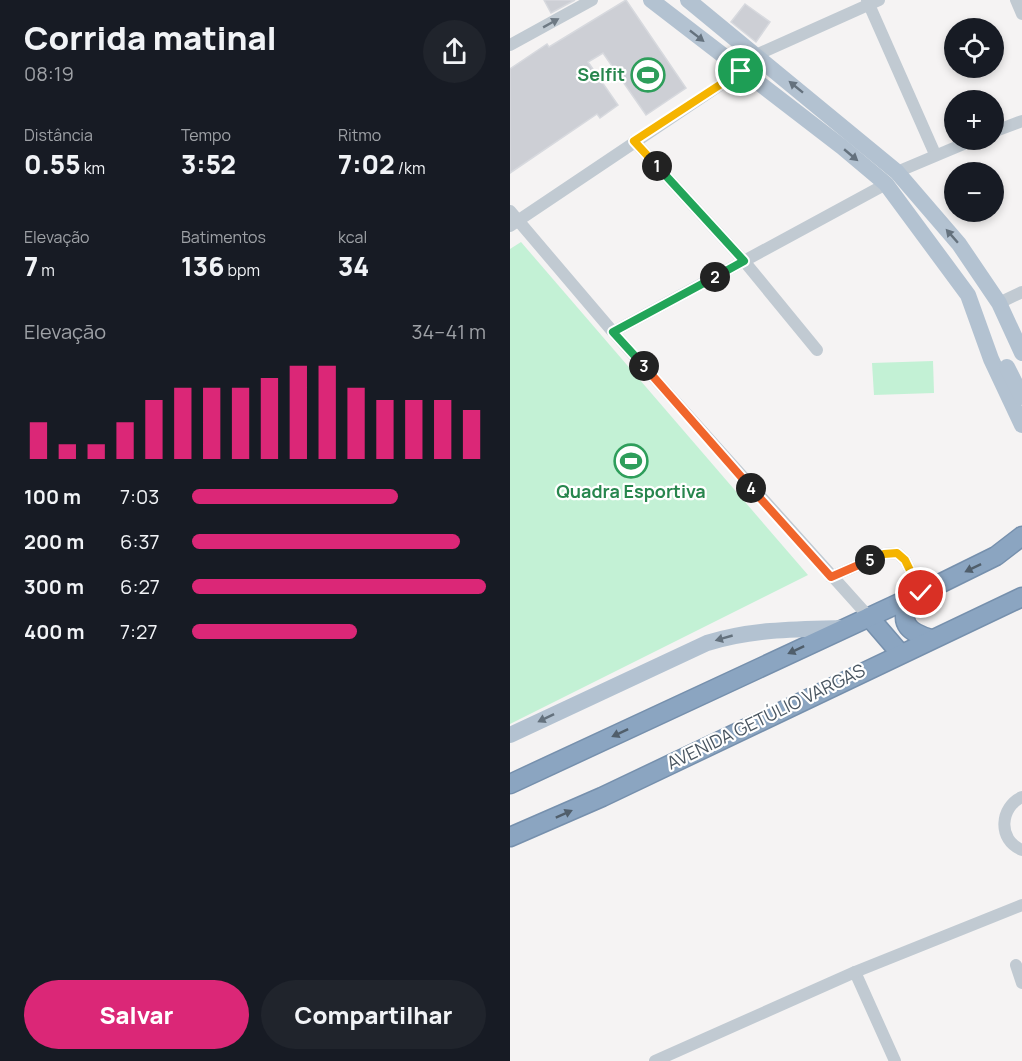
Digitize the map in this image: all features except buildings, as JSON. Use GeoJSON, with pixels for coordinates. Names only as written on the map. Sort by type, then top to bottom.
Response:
{"type":"FeatureCollection","features":[{"type":"Feature","properties":{"kind":"highway"},"geometry":{"type":"LineString","coordinates":[[510,784],[916,595],[996,556],[1022,536]]}},
{"type":"Feature","properties":{"kind":"highway"},"geometry":{"type":"LineString","coordinates":[[916,595],[904,612],[906,623],[915,634],[931,639]]}},
{"type":"Feature","properties":{"kind":"highway","name":"AVENIDA GETÚLIO VARGAS"},"geometry":{"type":"LineString","coordinates":[[510,837],[602,797],[900,653],[1022,597]]}},
{"type":"Feature","properties":{"kind":"highway"},"geometry":{"type":"LineString","coordinates":[[869,617],[900,653]]}},
{"type":"Feature","properties":{"kind":"main road"},"geometry":{"type":"LineString","coordinates":[[651,0],[842,147],[892,178],[968,295],[977,305],[1022,397]]}},
{"type":"Feature","properties":{"kind":"main road"},"geometry":{"type":"LineString","coordinates":[[688,0],[756,54],[892,178],[958,244],[999,303],[1022,353]]}},
{"type":"Feature","properties":{"kind":"main road"},"geometry":{"type":"LineString","coordinates":[[985,284],[989,303],[1022,372]]}},
{"type":"Feature","properties":{"kind":"main road"},"geometry":{"type":"LineString","coordinates":[[968,295],[991,359],[1022,425]]}},
{"type":"Feature","properties":{"kind":"main road"},"geometry":{"type":"LineString","coordinates":[[510,735],[707,643],[738,634],[844,628]]}},
{"type":"Feature","properties":{"kind":"street"},"geometry":{"type":"LineString","coordinates":[[510,45],[592,0]]}},
{"type":"Feature","properties":{"kind":"street"},"geometry":{"type":"LineString","coordinates":[[1016,0],[1022,14]]}},
{"type":"Feature","properties":{"kind":"street"},"geometry":{"type":"LineString","coordinates":[[756,54],[872,2],[935,154]]}},
{"type":"Feature","properties":{"kind":"street"},"geometry":{"type":"LineString","coordinates":[[741,71],[513,219],[869,617]]}},
{"type":"Feature","properties":{"kind":"street"},"geometry":{"type":"LineString","coordinates":[[1004,128],[1022,121]]}},
{"type":"Feature","properties":{"kind":"street"},"geometry":{"type":"LineString","coordinates":[[634,141],[744,261],[817,350]]}},
{"type":"Feature","properties":{"kind":"street"},"geometry":{"type":"LineString","coordinates":[[613,332],[946,150]]}},
{"type":"Feature","properties":{"kind":"street"},"geometry":{"type":"LineString","coordinates":[[999,303],[1022,292]]}},
{"type":"Feature","properties":{"kind":"street"},"geometry":{"type":"LineString","coordinates":[[831,577],[884,554],[897,553],[905,560],[916,595]]}},
{"type":"Feature","properties":{"kind":"street"},"geometry":{"type":"LineString","coordinates":[[1022,796],[1012,801],[1004,817],[1005,834],[1015,848],[1022,850]]}},
{"type":"Feature","properties":{"kind":"street"},"geometry":{"type":"LineString","coordinates":[[655,1061],[855,972],[1022,905]]}},
{"type":"Feature","properties":{"kind":"street"},"geometry":{"type":"LineString","coordinates":[[1016,965],[1022,982]]}},
{"type":"Feature","properties":{"kind":"street"},"geometry":{"type":"LineString","coordinates":[[855,972],[895,1061]]}},
{"type":"Feature","properties":{"kind":"green space"},"geometry":{"type":"Polygon","coordinates":[[[521,242],[808,575],[510,724],[510,249],[521,242]]]}},
{"type":"Feature","properties":{"kind":"green space"},"geometry":{"type":"Polygon","coordinates":[[[933,361],[934,393],[874,395],[872,363],[933,361]]]}},
{"type":"Feature","properties":{"kind":"place","name":"Selfit"},"geometry":{"type":"Point","coordinates":[648,75]}},
{"type":"Feature","properties":{"kind":"place","name":"Quadra Esportiva"},"geometry":{"type":"Point","coordinates":[631,461]}},
{"type":"Feature","properties":{"kind":"route"},"geometry":{"type":"LineString","coordinates":[[741,71],[634,141],[744,261],[613,332],[831,577],[884,554],[897,553],[905,560],[921,593]]}}]}
